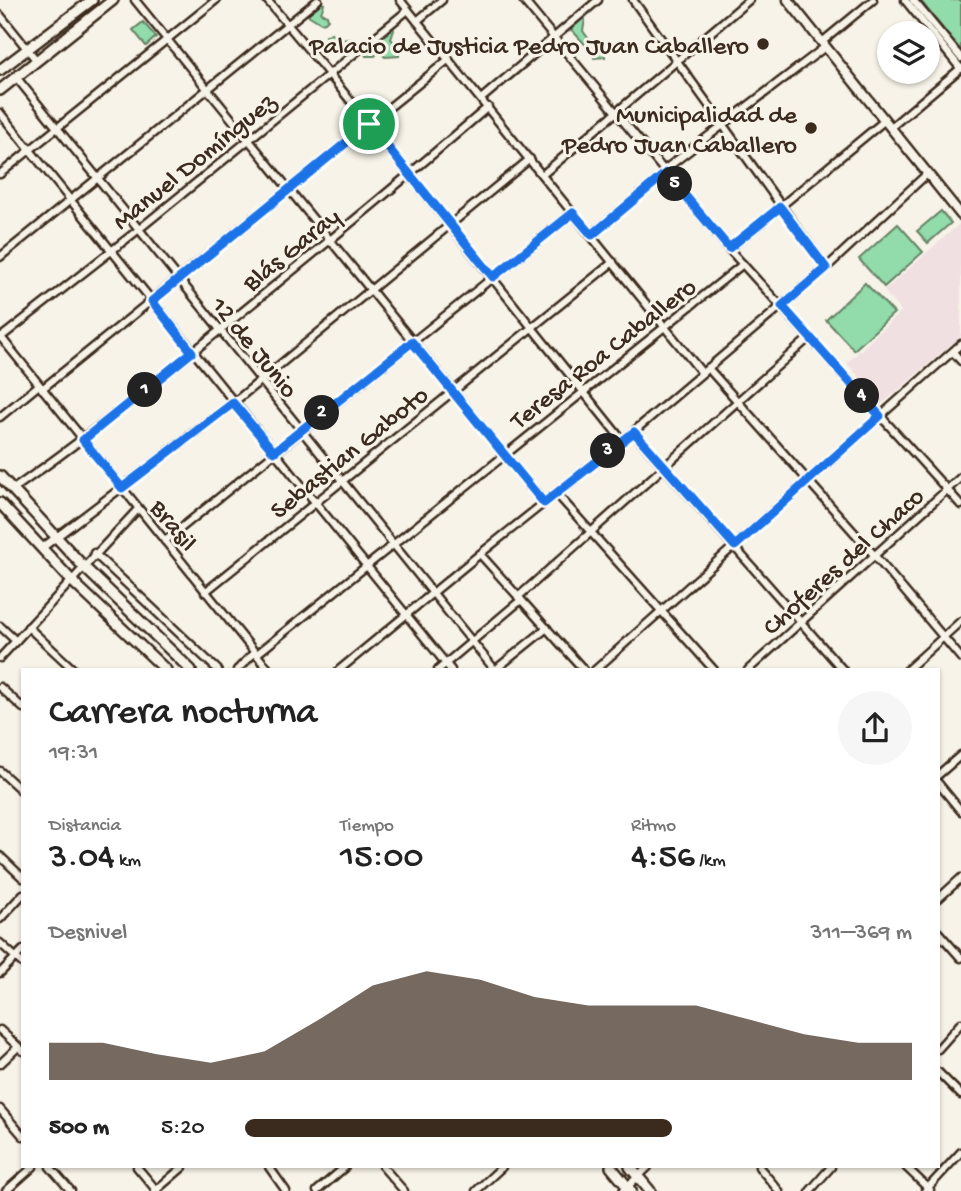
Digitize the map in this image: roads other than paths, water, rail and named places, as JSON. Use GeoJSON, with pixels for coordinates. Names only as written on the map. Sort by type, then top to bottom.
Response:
{"type":"FeatureCollection","features":[{"type":"Feature","properties":{"kind":"main road"},"geometry":{"type":"LineString","coordinates":[[0,70],[92,0]]}},
{"type":"Feature","properties":{"kind":"main road"},"geometry":{"type":"LineString","coordinates":[[0,90],[113,0]]}},
{"type":"Feature","properties":{"kind":"main road"},"geometry":{"type":"LineString","coordinates":[[0,476],[83,566],[189,668]]}},
{"type":"Feature","properties":{"kind":"main road"},"geometry":{"type":"LineString","coordinates":[[0,503],[72,581],[164,668]]}},
{"type":"Feature","properties":{"kind":"main road"},"geometry":{"type":"LineString","coordinates":[[612,1168],[627,1190]]}},
{"type":"Feature","properties":{"kind":"main road"},"geometry":{"type":"LineString","coordinates":[[631,1168],[650,1191]]}},
{"type":"Feature","properties":{"kind":"street"},"geometry":{"type":"LineString","coordinates":[[135,0],[544,503]]}},
{"type":"Feature","properties":{"kind":"street"},"geometry":{"type":"LineString","coordinates":[[0,174],[216,0]]}},
{"type":"Feature","properties":{"kind":"street"},"geometry":{"type":"LineString","coordinates":[[267,0],[330,74],[622,440]]}},
{"type":"Feature","properties":{"kind":"street"},"geometry":{"type":"LineString","coordinates":[[0,257],[318,0]]}},
{"type":"Feature","properties":{"kind":"street"},"geometry":{"type":"LineString","coordinates":[[400,0],[666,327],[808,480],[961,658]]}},
{"type":"Feature","properties":{"kind":"street"},"geometry":{"type":"LineString","coordinates":[[417,21],[442,0]]}},
{"type":"Feature","properties":{"kind":"street"},"geometry":{"type":"LineString","coordinates":[[523,0],[729,248],[961,505]]}},
{"type":"Feature","properties":{"kind":"street"},"geometry":{"type":"LineString","coordinates":[[481,99],[597,0]]}},
{"type":"Feature","properties":{"kind":"street"},"geometry":{"type":"LineString","coordinates":[[633,0],[826,268]]}},
{"type":"Feature","properties":{"kind":"street"},"geometry":{"type":"LineString","coordinates":[[542,175],[749,0]]}},
{"type":"Feature","properties":{"kind":"street"},"geometry":{"type":"LineString","coordinates":[[788,0],[887,125],[960,211]]}},
{"type":"Feature","properties":{"kind":"street"},"geometry":{"type":"LineString","coordinates":[[592,235],[722,125],[824,45],[873,0]]}},
{"type":"Feature","properties":{"kind":"street"},"geometry":{"type":"LineString","coordinates":[[905,0],[961,58]]}},
{"type":"Feature","properties":{"kind":"street"},"geometry":{"type":"LineString","coordinates":[[729,248],[961,68],[913,0]]}},
{"type":"Feature","properties":{"kind":"street","name":"Manuel Domínguez"},"geometry":{"type":"LineString","coordinates":[[0,337],[138,230],[408,10]]}},
{"type":"Feature","properties":{"kind":"street"},"geometry":{"type":"LineString","coordinates":[[0,15],[37,61]]}},
{"type":"Feature","properties":{"kind":"street"},"geometry":{"type":"LineString","coordinates":[[0,417],[152,301],[449,59]]}},
{"type":"Feature","properties":{"kind":"street","name":"12 de Junio"},"geometry":{"type":"LineString","coordinates":[[16,77],[493,668]]}},
{"type":"Feature","properties":{"kind":"street","name":"Blás Garay"},"geometry":{"type":"LineString","coordinates":[[12,490],[83,440],[219,331],[410,175],[488,107]]}},
{"type":"Feature","properties":{"kind":"street","name":"12 de Junio"},"geometry":{"type":"LineString","coordinates":[[0,113],[449,668]]}},
{"type":"Feature","properties":{"kind":"street"},"geometry":{"type":"LineString","coordinates":[[42,548],[233,403],[530,159]]}},
{"type":"Feature","properties":{"kind":"street"},"geometry":{"type":"LineString","coordinates":[[341,668],[634,432],[826,268],[928,174]]}},
{"type":"Feature","properties":{"kind":"street"},"geometry":{"type":"LineString","coordinates":[[165,541],[573,213]]}},
{"type":"Feature","properties":{"kind":"street","name":"Sebastian Gaboto"},"geometry":{"type":"LineString","coordinates":[[205,592],[613,262]]}},
{"type":"Feature","properties":{"kind":"street","name":"Teresa Roa Caballero"},"geometry":{"type":"LineString","coordinates":[[239,668],[743,264]]}},
{"type":"Feature","properties":{"kind":"street","name":"Brasil"},"geometry":{"type":"LineString","coordinates":[[0,337],[267,668]]}},
{"type":"Feature","properties":{"kind":"street"},"geometry":{"type":"LineString","coordinates":[[441,668],[810,337]]}},
{"type":"Feature","properties":{"kind":"street"},"geometry":{"type":"LineString","coordinates":[[597,668],[961,344]]}},
{"type":"Feature","properties":{"kind":"street"},"geometry":{"type":"LineString","coordinates":[[953,352],[961,361]]}},
{"type":"Feature","properties":{"kind":"street"},"geometry":{"type":"LineString","coordinates":[[634,432],[841,668]]}},
{"type":"Feature","properties":{"kind":"street","name":"Choferes del Chaco"},"geometry":{"type":"LineString","coordinates":[[750,668],[961,477]]}},
{"type":"Feature","properties":{"kind":"street"},"geometry":{"type":"LineString","coordinates":[[556,493],[712,668]]}},
{"type":"Feature","properties":{"kind":"street"},"geometry":{"type":"LineString","coordinates":[[0,658],[72,581],[94,553],[138,509]]}},
{"type":"Feature","properties":{"kind":"street"},"geometry":{"type":"LineString","coordinates":[[94,553],[216,668]]}},
{"type":"Feature","properties":{"kind":"street"},"geometry":{"type":"LineString","coordinates":[[480,554],[582,668]]}},
{"type":"Feature","properties":{"kind":"street"},"geometry":{"type":"LineString","coordinates":[[909,668],[961,621]]}},
{"type":"Feature","properties":{"kind":"street"},"geometry":{"type":"LineString","coordinates":[[0,626],[16,641]]}},
{"type":"Feature","properties":{"kind":"street"},"geometry":{"type":"LineString","coordinates":[[28,627],[72,668]]}},
{"type":"Feature","properties":{"kind":"street"},"geometry":{"type":"LineString","coordinates":[[497,668],[547,628]]}},
{"type":"Feature","properties":{"kind":"street"},"geometry":{"type":"LineString","coordinates":[[0,687],[21,706]]}},
{"type":"Feature","properties":{"kind":"street"},"geometry":{"type":"LineString","coordinates":[[940,773],[961,755]]}},
{"type":"Feature","properties":{"kind":"street"},"geometry":{"type":"LineString","coordinates":[[0,771],[21,790]]}},
{"type":"Feature","properties":{"kind":"street"},"geometry":{"type":"LineString","coordinates":[[940,785],[961,811]]}},
{"type":"Feature","properties":{"kind":"street"},"geometry":{"type":"LineString","coordinates":[[0,856],[21,876]]}},
{"type":"Feature","properties":{"kind":"street"},"geometry":{"type":"LineString","coordinates":[[940,897],[961,878]]}},
{"type":"Feature","properties":{"kind":"street"},"geometry":{"type":"LineString","coordinates":[[0,919],[21,896]]}},
{"type":"Feature","properties":{"kind":"street"},"geometry":{"type":"LineString","coordinates":[[940,934],[961,958]]}},
{"type":"Feature","properties":{"kind":"street"},"geometry":{"type":"LineString","coordinates":[[0,943],[21,962]]}},
{"type":"Feature","properties":{"kind":"street"},"geometry":{"type":"LineString","coordinates":[[0,973],[21,952]]}},
{"type":"Feature","properties":{"kind":"street"},"geometry":{"type":"LineString","coordinates":[[940,1047],[961,1023]]}},
{"type":"Feature","properties":{"kind":"street"},"geometry":{"type":"LineString","coordinates":[[0,1030],[20,1049],[0,1064]]}},
{"type":"Feature","properties":{"kind":"street"},"geometry":{"type":"LineString","coordinates":[[940,1074],[961,1095]]}},
{"type":"Feature","properties":{"kind":"street"},"geometry":{"type":"LineString","coordinates":[[0,1109],[21,1134]]}},
{"type":"Feature","properties":{"kind":"street"},"geometry":{"type":"LineString","coordinates":[[907,1168],[928,1190],[961,1152]]}},
{"type":"Feature","properties":{"kind":"street"},"geometry":{"type":"LineString","coordinates":[[6,1191],[32,1168]]}},
{"type":"Feature","properties":{"kind":"street"},"geometry":{"type":"LineString","coordinates":[[51,1168],[71,1191]]}},
{"type":"Feature","properties":{"kind":"street"},"geometry":{"type":"LineString","coordinates":[[138,1168],[156,1191],[182,1168]]}},
{"type":"Feature","properties":{"kind":"street"},"geometry":{"type":"LineString","coordinates":[[270,1168],[286,1191]]}},
{"type":"Feature","properties":{"kind":"street"},"geometry":{"type":"LineString","coordinates":[[317,1191],[344,1168]]}},
{"type":"Feature","properties":{"kind":"street"},"geometry":{"type":"LineString","coordinates":[[384,1168],[404,1191]]}},
{"type":"Feature","properties":{"kind":"street"},"geometry":{"type":"LineString","coordinates":[[476,1191],[501,1168]]}},
{"type":"Feature","properties":{"kind":"street"},"geometry":{"type":"LineString","coordinates":[[627,1190],[647,1168]]}},
{"type":"Feature","properties":{"kind":"street"},"geometry":{"type":"LineString","coordinates":[[760,1168],[779,1191]]}},
{"type":"Feature","properties":{"kind":"street"},"geometry":{"type":"LineString","coordinates":[[810,1191],[830,1168]]}},
{"type":"Feature","properties":{"kind":"place","name":"Palacio de Justicia Pedro Juan Caballero"},"geometry":{"type":"Point","coordinates":[763,44]}},
{"type":"Feature","properties":{"kind":"place","name":"Municipalidad de Pedro Juan Caballero"},"geometry":{"type":"Point","coordinates":[811,128]}}]}
